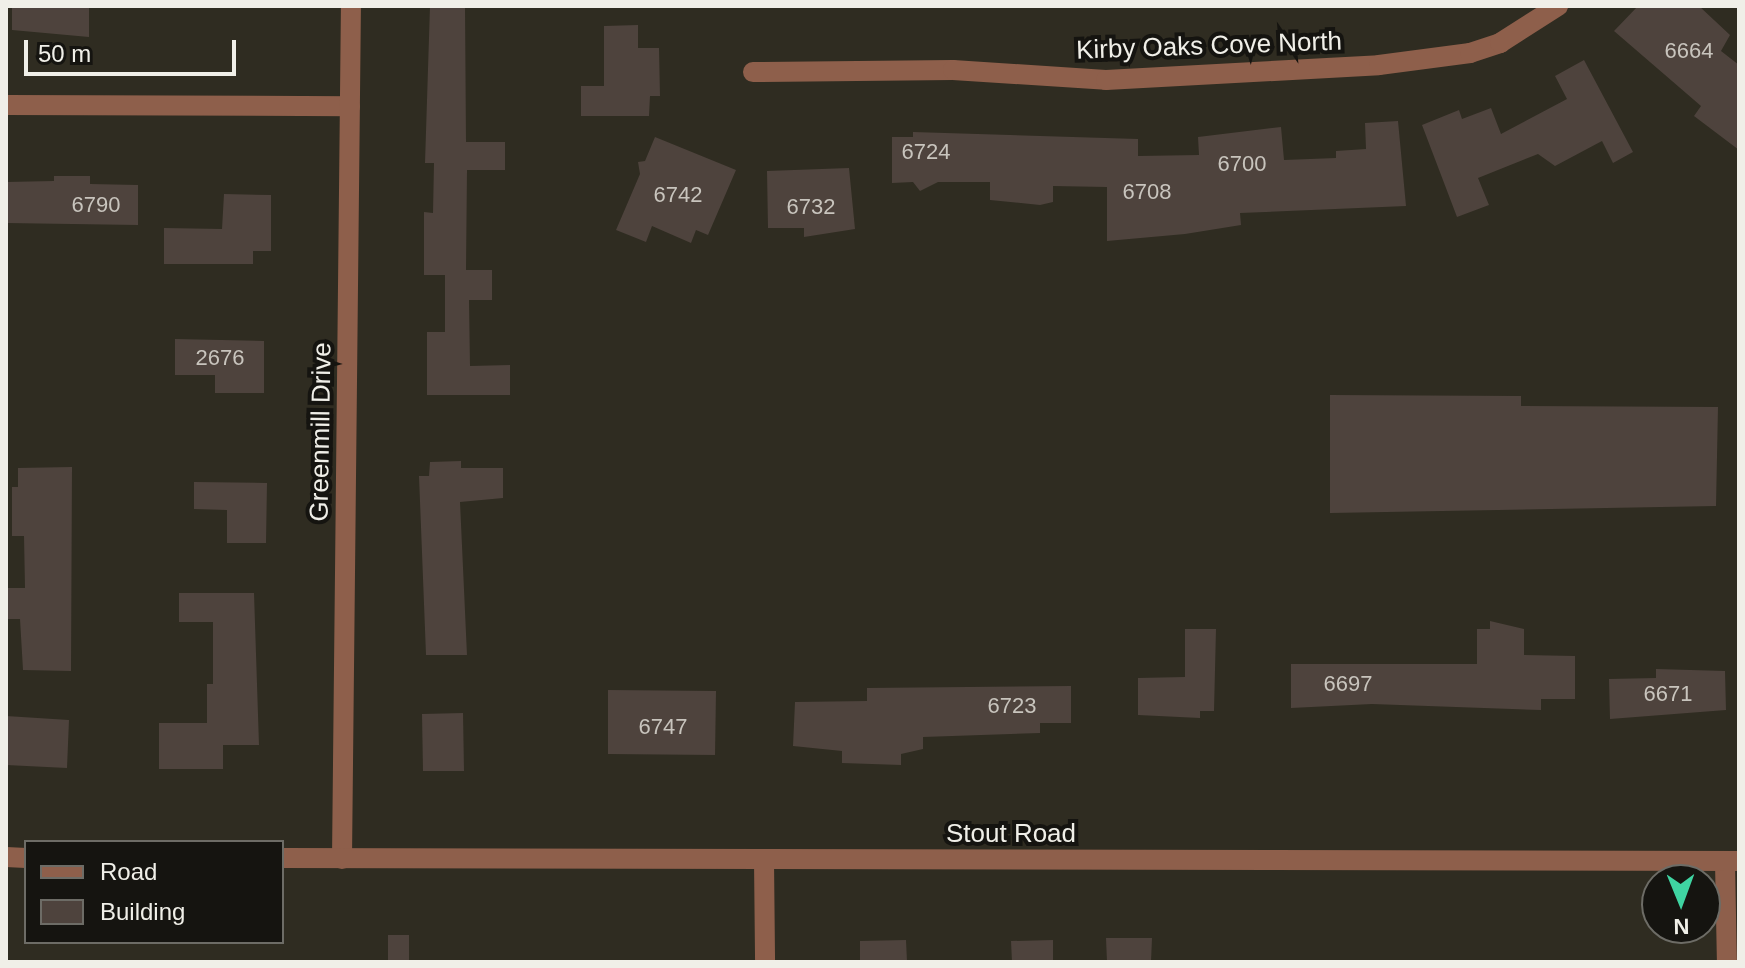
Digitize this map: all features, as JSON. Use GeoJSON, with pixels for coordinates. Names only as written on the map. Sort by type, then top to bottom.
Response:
{"type":"FeatureCollection","features":[{"type":"Feature","properties":{"kind":"street","name":"Greenmill Drive"},"geometry":{"type":"LineString","coordinates":[[342,859],[351,6]]}},
{"type":"Feature","properties":{"kind":"street","name":"Kirby Oaks Cove North"},"geometry":{"type":"LineString","coordinates":[[753,72],[953,70],[1106,80],[1395,64],[1500,43],[1558,6]]}},
{"type":"Feature","properties":{"kind":"street"},"geometry":{"type":"LineString","coordinates":[[6,105],[350,106]]}},
{"type":"Feature","properties":{"kind":"street","name":"Stout Road"},"geometry":{"type":"LineString","coordinates":[[284,858],[1732,862]]}},
{"type":"Feature","properties":{"kind":"street"},"geometry":{"type":"LineString","coordinates":[[764,860],[765,962]]}},
{"type":"Feature","properties":{"kind":"street"},"geometry":{"type":"LineString","coordinates":[[1727,962],[1732,862]]}},
{"type":"Feature","properties":{"kind":"building"},"geometry":{"type":"Polygon","coordinates":[[[12,6],[89,6],[89,37],[12,30],[12,6]]]}},
{"type":"Feature","properties":{"kind":"building"},"geometry":{"type":"Polygon","coordinates":[[[430,6],[465,6],[466,142],[505,142],[505,170],[467,170],[466,270],[492,270],[492,300],[469,300],[470,366],[510,365],[510,395],[427,395],[427,332],[445,332],[445,275],[424,275],[424,212],[433,213],[434,163],[425,163],[430,6]]]}},
{"type":"Feature","properties":{"kind":"building"},"geometry":{"type":"Polygon","coordinates":[[[1638,6],[1699,6],[1730,35],[1721,51],[1739,65],[1739,150],[1694,116],[1701,106],[1614,31],[1638,6]]]}},
{"type":"Feature","properties":{"kind":"building"},"geometry":{"type":"Polygon","coordinates":[[[638,25],[638,48],[659,48],[660,96],[650,96],[649,116],[581,116],[581,86],[604,86],[604,26],[638,25]]]}},
{"type":"Feature","properties":{"kind":"building"},"geometry":{"type":"Polygon","coordinates":[[[1584,60],[1633,152],[1613,163],[1602,141],[1555,166],[1538,154],[1478,178],[1489,205],[1457,217],[1422,125],[1459,110],[1462,119],[1491,108],[1501,134],[1567,99],[1555,76],[1584,60]]]}},
{"type":"Feature","properties":{"kind":"building"},"geometry":{"type":"Polygon","coordinates":[[[1398,121],[1406,206],[1240,213],[1241,225],[1185,234],[1107,241],[1107,187],[1053,186],[1053,202],[1040,205],[990,200],[990,182],[938,182],[920,191],[913,182],[892,183],[892,137],[913,137],[913,132],[1138,139],[1138,156],[1199,155],[1198,137],[1281,127],[1284,160],[1336,158],[1336,151],[1366,149],[1365,123],[1398,121]]]}},
{"type":"Feature","properties":{"kind":"building"},"geometry":{"type":"Polygon","coordinates":[[[655,137],[736,170],[708,235],[696,230],[691,243],[652,226],[646,242],[616,230],[640,174],[638,162],[645,161],[655,137]]]}},
{"type":"Feature","properties":{"kind":"building"},"geometry":{"type":"Polygon","coordinates":[[[849,168],[855,229],[804,237],[804,228],[768,228],[767,171],[849,168]]]}},
{"type":"Feature","properties":{"kind":"building"},"geometry":{"type":"Polygon","coordinates":[[[54,176],[90,176],[90,184],[138,185],[138,225],[6,223],[6,182],[54,181],[54,176]]]}},
{"type":"Feature","properties":{"kind":"building"},"geometry":{"type":"Polygon","coordinates":[[[224,194],[271,195],[271,251],[253,251],[253,264],[164,264],[164,228],[222,229],[224,194]]]}},
{"type":"Feature","properties":{"kind":"building"},"geometry":{"type":"Polygon","coordinates":[[[175,339],[264,341],[264,393],[215,393],[215,375],[175,375],[175,339]]]}},
{"type":"Feature","properties":{"kind":"building"},"geometry":{"type":"Polygon","coordinates":[[[1330,395],[1521,396],[1521,406],[1718,407],[1716,506],[1330,513],[1330,395]]]}},
{"type":"Feature","properties":{"kind":"building"},"geometry":{"type":"Polygon","coordinates":[[[461,461],[461,468],[503,468],[503,498],[460,502],[467,655],[426,655],[419,476],[429,476],[430,462],[461,461]]]}},
{"type":"Feature","properties":{"kind":"building"},"geometry":{"type":"Polygon","coordinates":[[[72,467],[71,671],[23,670],[20,619],[6,619],[6,588],[25,588],[24,536],[12,536],[12,487],[18,487],[18,468],[72,467]]]}},
{"type":"Feature","properties":{"kind":"building"},"geometry":{"type":"Polygon","coordinates":[[[194,482],[267,483],[266,543],[227,543],[227,510],[194,509],[194,482]]]}},
{"type":"Feature","properties":{"kind":"building"},"geometry":{"type":"Polygon","coordinates":[[[179,593],[254,593],[259,745],[223,745],[223,769],[159,769],[159,723],[207,723],[207,684],[213,684],[213,622],[179,622],[179,593]]]}},
{"type":"Feature","properties":{"kind":"building"},"geometry":{"type":"Polygon","coordinates":[[[1490,621],[1524,629],[1524,655],[1575,656],[1575,699],[1541,699],[1541,710],[1372,704],[1291,708],[1291,664],[1477,664],[1477,629],[1490,629],[1490,621]]]}},
{"type":"Feature","properties":{"kind":"building"},"geometry":{"type":"Polygon","coordinates":[[[1185,629],[1216,629],[1214,711],[1200,711],[1200,718],[1138,715],[1138,678],[1185,677],[1185,629]]]}},
{"type":"Feature","properties":{"kind":"building"},"geometry":{"type":"Polygon","coordinates":[[[1656,669],[1725,671],[1726,710],[1610,719],[1609,679],[1656,678],[1656,669]]]}},
{"type":"Feature","properties":{"kind":"building"},"geometry":{"type":"Polygon","coordinates":[[[1071,686],[1071,723],[1040,723],[1040,733],[923,737],[923,749],[901,754],[901,765],[842,763],[842,751],[793,746],[795,702],[867,701],[867,688],[1071,686]]]}},
{"type":"Feature","properties":{"kind":"building"},"geometry":{"type":"Polygon","coordinates":[[[608,690],[716,691],[715,755],[608,754],[608,690]]]}},
{"type":"Feature","properties":{"kind":"building"},"geometry":{"type":"Polygon","coordinates":[[[463,713],[464,771],[423,771],[422,714],[463,713]]]}},
{"type":"Feature","properties":{"kind":"building"},"geometry":{"type":"Polygon","coordinates":[[[6,716],[69,720],[67,768],[6,765],[6,716]]]}},
{"type":"Feature","properties":{"kind":"building"},"geometry":{"type":"Polygon","coordinates":[[[388,935],[409,935],[409,962],[388,962],[388,935]]]}},
{"type":"Feature","properties":{"kind":"building"},"geometry":{"type":"Polygon","coordinates":[[[1106,938],[1152,938],[1151,962],[1107,962],[1106,938]]]}},
{"type":"Feature","properties":{"kind":"building"},"geometry":{"type":"Polygon","coordinates":[[[906,940],[907,962],[860,962],[860,941],[906,940]]]}},
{"type":"Feature","properties":{"kind":"building"},"geometry":{"type":"Polygon","coordinates":[[[1053,940],[1053,962],[1012,962],[1011,941],[1053,940]]]}}]}
